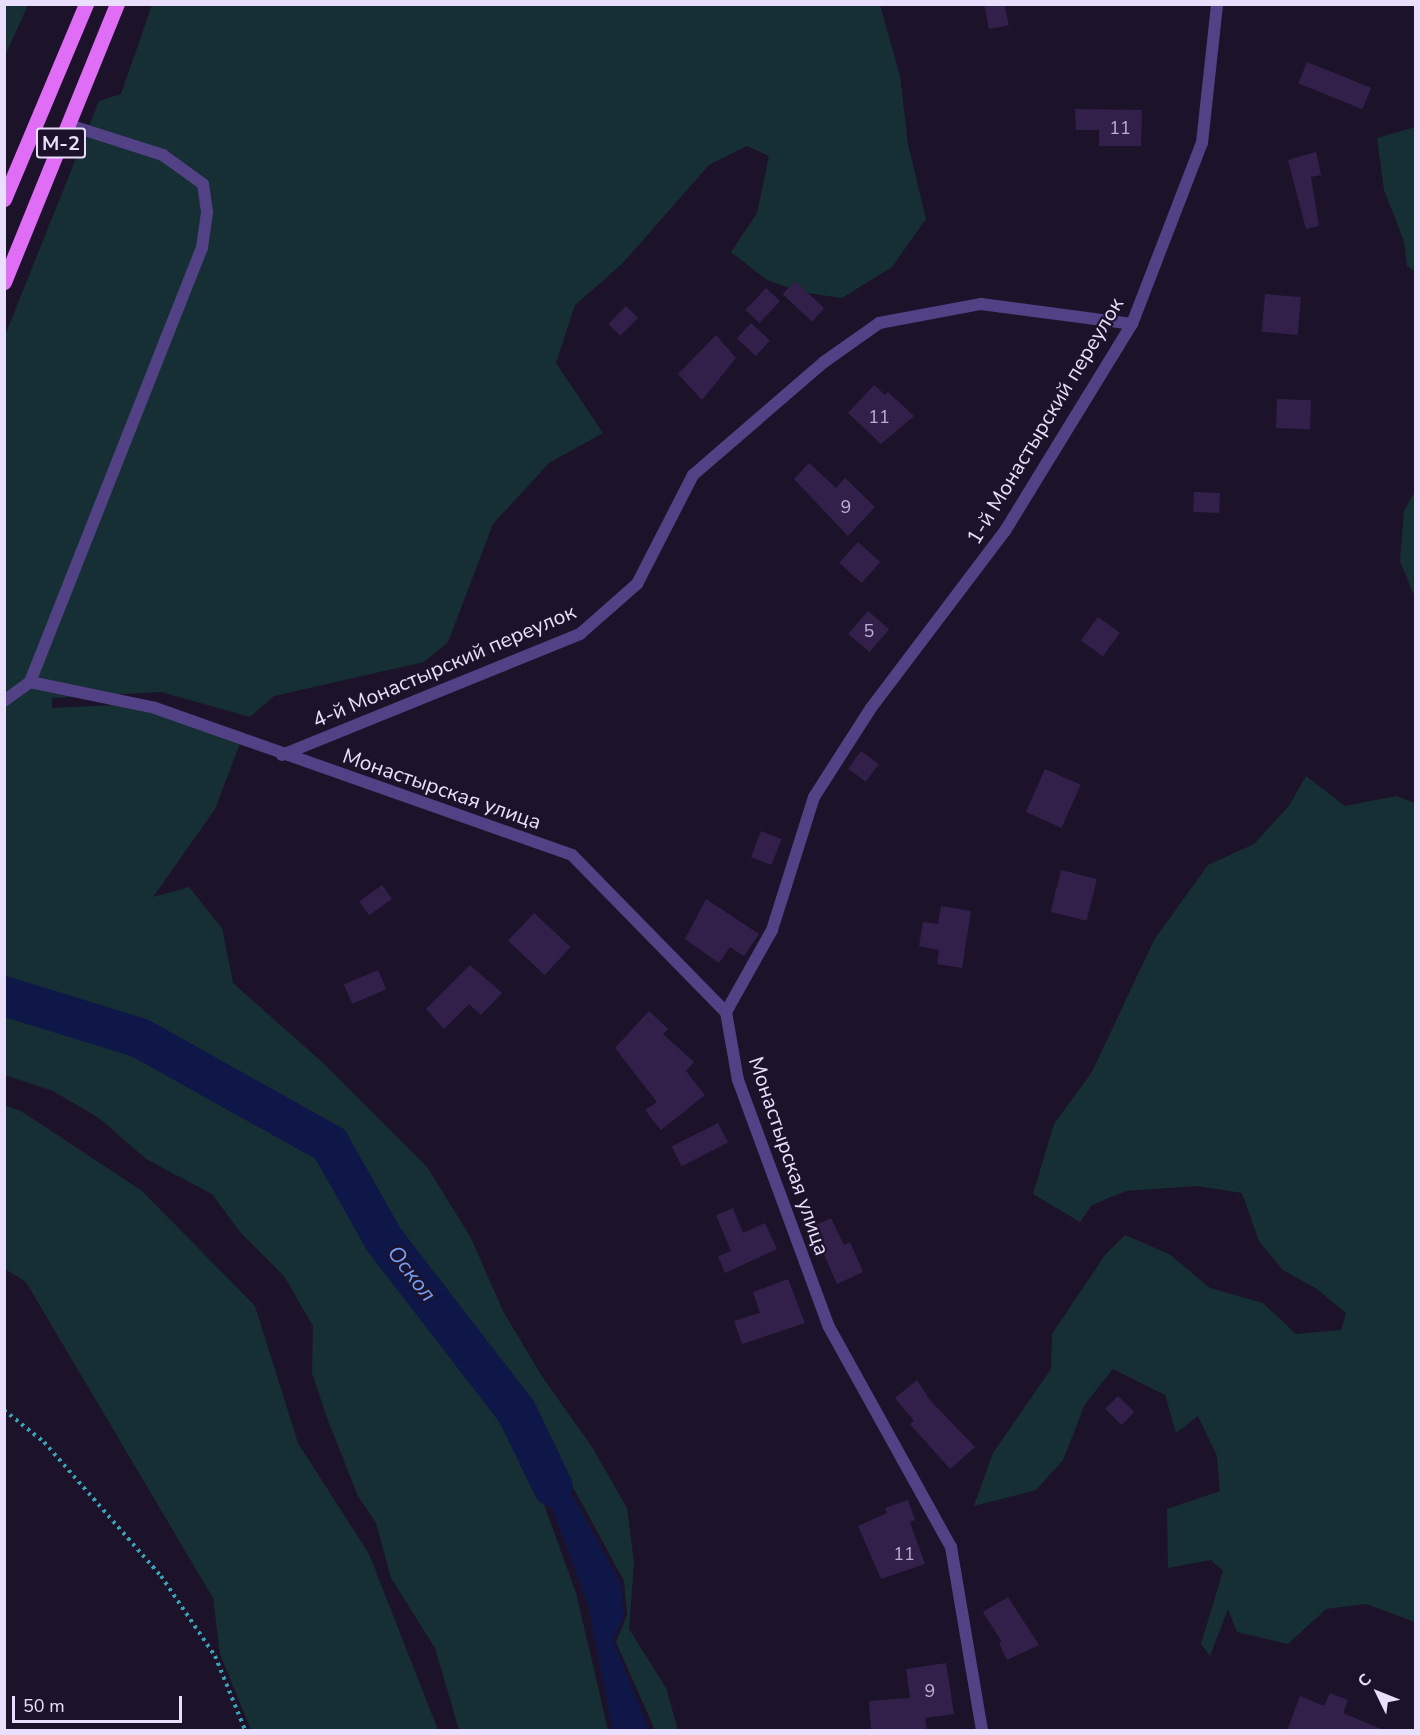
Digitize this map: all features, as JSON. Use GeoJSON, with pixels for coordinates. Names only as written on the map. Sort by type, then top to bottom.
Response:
{"type":"FeatureCollection","features":[{"type":"Feature","properties":{"kind":"main road","name":"М-2"},"geometry":{"type":"LineString","coordinates":[[4,199],[86,4]]}},
{"type":"Feature","properties":{"kind":"main road","name":"М-2"},"geometry":{"type":"LineString","coordinates":[[4,282],[117,4]]}},
{"type":"Feature","properties":{"kind":"lane","name":"1-й Монастырский переулок"},"geometry":{"type":"LineString","coordinates":[[726,1012],[772,930],[814,797],[871,708],[1005,531],[1132,324],[1202,143],[1217,4]]}},
{"type":"Feature","properties":{"kind":"lane"},"geometry":{"type":"LineString","coordinates":[[4,701],[30,682],[202,248],[207,212],[203,184],[163,155],[69,125]]}},
{"type":"Feature","properties":{"kind":"lane","name":"4-й Монастырский переулок"},"geometry":{"type":"LineString","coordinates":[[282,755],[580,634],[637,584],[693,475],[824,362],[879,323],[981,304],[1132,324]]}},
{"type":"Feature","properties":{"kind":"lane","name":"Монастырская улица"},"geometry":{"type":"LineString","coordinates":[[30,682],[155,708],[282,755],[572,855],[726,1012],[738,1080],[829,1327],[951,1547],[982,1731]]}},
{"type":"Feature","properties":{"kind":"path"},"geometry":{"type":"LineString","coordinates":[[4,1410],[44,1442],[160,1576],[215,1656],[245,1731]]}},
{"type":"Feature","properties":{"kind":"green space"},"geometry":{"type":"Polygon","coordinates":[[[4,5],[28,5],[5,56],[4,5]]]}},
{"type":"Feature","properties":{"kind":"green space"},"geometry":{"type":"Polygon","coordinates":[[[152,5],[880,5],[900,76],[908,144],[926,219],[892,267],[842,298],[801,292],[767,280],[731,252],[757,213],[769,156],[747,146],[709,165],[622,264],[575,305],[556,363],[603,433],[549,463],[493,524],[448,642],[424,662],[274,696],[250,717],[161,692],[52,698],[52,708],[157,703],[244,733],[215,809],[153,897],[189,887],[222,928],[233,983],[323,1063],[427,1167],[470,1236],[503,1311],[543,1378],[592,1447],[627,1508],[634,1562],[629,1629],[666,1688],[678,1730],[655,1730],[616,1642],[627,1615],[624,1581],[578,1496],[523,1407],[392,1234],[333,1137],[144,1032],[5,990],[4,338],[99,101],[121,94],[152,5]]]}},
{"type":"Feature","properties":{"kind":"green space"},"geometry":{"type":"Polygon","coordinates":[[[1416,127],[1415,271],[1407,266],[1404,241],[1384,190],[1377,138],[1416,127]]]}},
{"type":"Feature","properties":{"kind":"green space"},"geometry":{"type":"Polygon","coordinates":[[[1415,491],[1415,598],[1400,561],[1404,511],[1415,491]]]}},
{"type":"Feature","properties":{"kind":"green space"},"geometry":{"type":"Polygon","coordinates":[[[1306,776],[1345,806],[1396,796],[1415,803],[1415,1622],[1366,1604],[1326,1609],[1288,1644],[1237,1632],[1228,1609],[1210,1656],[1201,1644],[1223,1571],[1211,1560],[1168,1568],[1167,1509],[1220,1491],[1217,1456],[1198,1416],[1176,1433],[1165,1395],[1113,1369],[1085,1404],[1063,1460],[1036,1490],[974,1506],[993,1453],[1051,1369],[1052,1334],[1105,1255],[1125,1235],[1169,1254],[1210,1288],[1263,1303],[1296,1334],[1341,1330],[1346,1313],[1317,1289],[1283,1270],[1259,1241],[1242,1193],[1197,1186],[1126,1191],[1092,1205],[1080,1222],[1033,1194],[1054,1124],[1092,1072],[1154,940],[1208,865],[1254,844],[1289,806],[1306,776]]]}},
{"type":"Feature","properties":{"kind":"green space"},"geometry":{"type":"Polygon","coordinates":[[[4,1013],[148,1057],[321,1154],[371,1241],[495,1399],[537,1485],[576,1593],[608,1730],[459,1730],[435,1648],[391,1578],[376,1523],[358,1496],[327,1418],[312,1373],[313,1326],[284,1276],[240,1232],[212,1194],[146,1159],[99,1118],[53,1091],[5,1075],[4,1013]]]}},
{"type":"Feature","properties":{"kind":"green space"},"geometry":{"type":"Polygon","coordinates":[[[4,1105],[21,1111],[142,1191],[255,1306],[298,1443],[369,1554],[438,1730],[251,1730],[220,1654],[213,1598],[26,1282],[5,1269],[4,1105]]]}},
{"type":"Feature","properties":{"kind":"shaded area"},"geometry":{"type":"Polygon","coordinates":[[[523,1429],[574,1498],[621,1584],[624,1616],[613,1640],[649,1730],[613,1730],[588,1605],[523,1429]]]}},
{"type":"Feature","properties":{"kind":"building"},"geometry":{"type":"Polygon","coordinates":[[[984,4],[1004,4],[1009,25],[989,29],[984,4]]]}},
{"type":"Feature","properties":{"kind":"building"},"geometry":{"type":"Polygon","coordinates":[[[1307,62],[1371,88],[1362,109],[1298,83],[1307,62]]]}},
{"type":"Feature","properties":{"kind":"building"},"geometry":{"type":"Polygon","coordinates":[[[1075,109],[1142,110],[1141,146],[1099,146],[1099,130],[1076,130],[1075,109]]]}},
{"type":"Feature","properties":{"kind":"building"},"geometry":{"type":"Polygon","coordinates":[[[1316,152],[1321,175],[1311,177],[1319,226],[1306,229],[1288,160],[1316,152]]]}},
{"type":"Feature","properties":{"kind":"building"},"geometry":{"type":"Polygon","coordinates":[[[795,281],[824,308],[812,321],[783,294],[795,281]]]}},
{"type":"Feature","properties":{"kind":"building"},"geometry":{"type":"Polygon","coordinates":[[[766,288],[780,301],[759,323],[746,310],[766,288]]]}},
{"type":"Feature","properties":{"kind":"building"},"geometry":{"type":"Polygon","coordinates":[[[1265,294],[1301,297],[1298,335],[1262,332],[1265,294]]]}},
{"type":"Feature","properties":{"kind":"building"},"geometry":{"type":"Polygon","coordinates":[[[626,306],[638,318],[620,336],[608,324],[626,306]]]}},
{"type":"Feature","properties":{"kind":"building"},"geometry":{"type":"Polygon","coordinates":[[[751,323],[770,341],[756,356],[737,338],[751,323]]]}},
{"type":"Feature","properties":{"kind":"building"},"geometry":{"type":"Polygon","coordinates":[[[716,335],[736,358],[702,400],[678,374],[716,335]]]}},
{"type":"Feature","properties":{"kind":"building"},"geometry":{"type":"Polygon","coordinates":[[[874,385],[885,395],[888,392],[914,416],[881,444],[848,413],[874,385]]]}},
{"type":"Feature","properties":{"kind":"building"},"geometry":{"type":"Polygon","coordinates":[[[1277,399],[1311,400],[1310,429],[1276,428],[1277,399]]]}},
{"type":"Feature","properties":{"kind":"building"},"geometry":{"type":"Polygon","coordinates":[[[809,463],[836,488],[845,478],[875,507],[848,536],[794,479],[809,463]]]}},
{"type":"Feature","properties":{"kind":"building"},"geometry":{"type":"Polygon","coordinates":[[[1194,492],[1220,493],[1219,513],[1193,512],[1194,492]]]}},
{"type":"Feature","properties":{"kind":"building"},"geometry":{"type":"Polygon","coordinates":[[[858,542],[880,562],[862,583],[839,563],[858,542]]]}},
{"type":"Feature","properties":{"kind":"building"},"geometry":{"type":"Polygon","coordinates":[[[868,611],[889,629],[869,652],[848,634],[868,611]]]}},
{"type":"Feature","properties":{"kind":"building"},"geometry":{"type":"Polygon","coordinates":[[[1098,617],[1120,633],[1103,656],[1081,640],[1098,617]]]}},
{"type":"Feature","properties":{"kind":"building"},"geometry":{"type":"Polygon","coordinates":[[[861,751],[879,764],[866,782],[848,769],[861,751]]]}},
{"type":"Feature","properties":{"kind":"building"},"geometry":{"type":"Polygon","coordinates":[[[1045,769],[1081,785],[1062,828],[1026,812],[1045,769]]]}},
{"type":"Feature","properties":{"kind":"building"},"geometry":{"type":"Polygon","coordinates":[[[761,831],[782,839],[772,865],[751,857],[761,831]]]}},
{"type":"Feature","properties":{"kind":"building"},"geometry":{"type":"Polygon","coordinates":[[[1061,870],[1097,879],[1086,921],[1051,912],[1061,870]]]}},
{"type":"Feature","properties":{"kind":"building"},"geometry":{"type":"Polygon","coordinates":[[[382,885],[392,899],[369,915],[359,901],[382,885]]]}},
{"type":"Feature","properties":{"kind":"building"},"geometry":{"type":"Polygon","coordinates":[[[706,899],[759,934],[744,956],[730,947],[719,963],[685,939],[706,899]]]}},
{"type":"Feature","properties":{"kind":"building"},"geometry":{"type":"Polygon","coordinates":[[[941,906],[971,911],[962,968],[937,964],[939,950],[919,946],[923,922],[938,924],[941,906]]]}},
{"type":"Feature","properties":{"kind":"building"},"geometry":{"type":"Polygon","coordinates":[[[534,913],[571,947],[545,975],[508,941],[534,913]]]}},
{"type":"Feature","properties":{"kind":"building"},"geometry":{"type":"Polygon","coordinates":[[[470,965],[502,993],[481,1015],[469,1004],[444,1029],[426,1009],[470,965]]]}},
{"type":"Feature","properties":{"kind":"building"},"geometry":{"type":"Polygon","coordinates":[[[378,970],[386,989],[352,1004],[344,984],[378,970]]]}},
{"type":"Feature","properties":{"kind":"building"},"geometry":{"type":"Polygon","coordinates":[[[649,1011],[668,1029],[663,1034],[694,1062],[686,1071],[705,1095],[661,1130],[645,1110],[657,1102],[615,1048],[649,1011]]]}},
{"type":"Feature","properties":{"kind":"building"},"geometry":{"type":"Polygon","coordinates":[[[718,1123],[728,1143],[682,1166],[672,1147],[718,1123]]]}},
{"type":"Feature","properties":{"kind":"building"},"geometry":{"type":"Polygon","coordinates":[[[733,1208],[743,1233],[765,1223],[777,1249],[725,1273],[718,1256],[731,1251],[716,1215],[733,1208]]]}},
{"type":"Feature","properties":{"kind":"building"},"geometry":{"type":"Polygon","coordinates":[[[831,1218],[844,1245],[850,1242],[863,1272],[837,1284],[812,1227],[831,1218]]]}},
{"type":"Feature","properties":{"kind":"building"},"geometry":{"type":"Polygon","coordinates":[[[788,1279],[805,1323],[742,1344],[734,1321],[760,1313],[753,1292],[788,1279]]]}},
{"type":"Feature","properties":{"kind":"building"},"geometry":{"type":"Polygon","coordinates":[[[917,1380],[929,1399],[975,1447],[950,1469],[910,1424],[914,1421],[895,1398],[917,1380]]]}},
{"type":"Feature","properties":{"kind":"building"},"geometry":{"type":"Polygon","coordinates":[[[1118,1396],[1134,1412],[1122,1425],[1105,1409],[1118,1396]]]}},
{"type":"Feature","properties":{"kind":"building"},"geometry":{"type":"Polygon","coordinates":[[[908,1500],[915,1520],[910,1522],[925,1564],[881,1579],[858,1526],[887,1513],[885,1508],[908,1500]]]}},
{"type":"Feature","properties":{"kind":"building"},"geometry":{"type":"Polygon","coordinates":[[[1008,1597],[1039,1645],[1007,1660],[999,1643],[1002,1642],[983,1612],[1008,1597]]]}},
{"type":"Feature","properties":{"kind":"building"},"geometry":{"type":"Polygon","coordinates":[[[946,1663],[954,1714],[925,1718],[927,1731],[871,1731],[869,1701],[910,1698],[906,1669],[946,1663]]]}},
{"type":"Feature","properties":{"kind":"building"},"geometry":{"type":"Polygon","coordinates":[[[1330,1693],[1348,1700],[1343,1713],[1386,1731],[1287,1731],[1300,1696],[1324,1706],[1330,1693]]]}},
{"type":"Feature","properties":{"kind":"waterway","name":"Оскол"},"geometry":{"type":"LineString","coordinates":[[4,996],[140,1038],[330,1144],[384,1240],[517,1412],[553,1487]]}}]}
